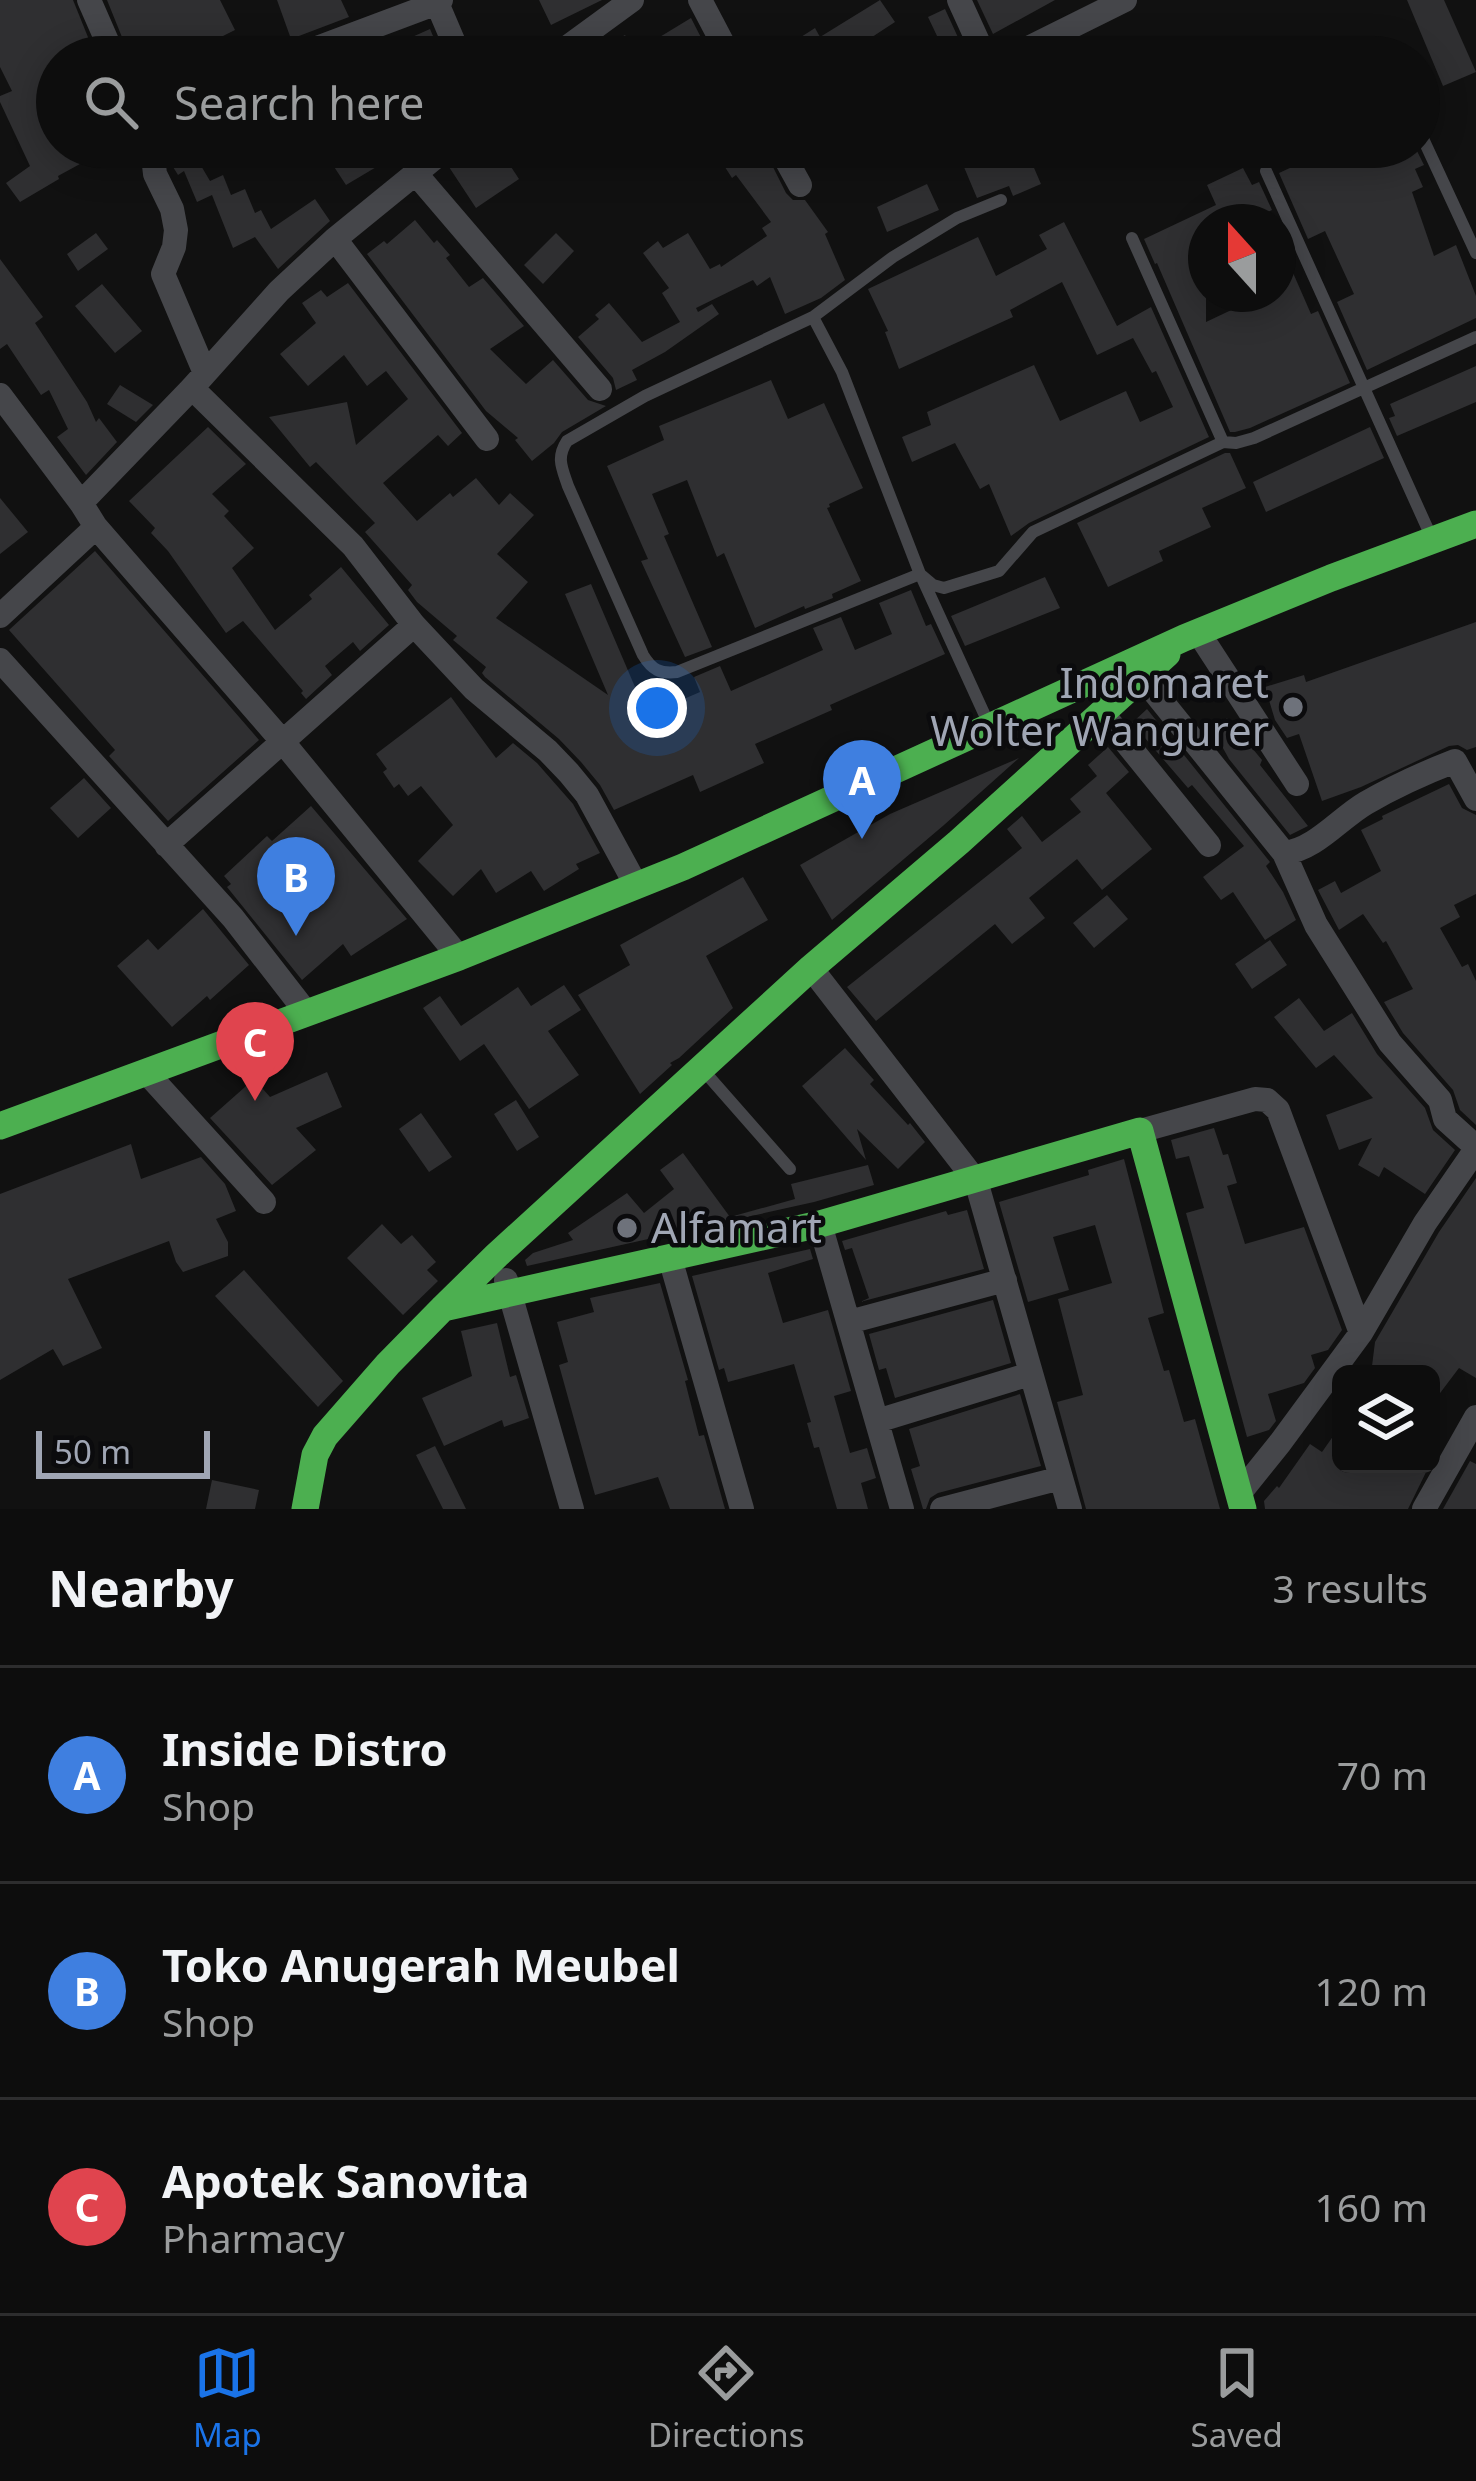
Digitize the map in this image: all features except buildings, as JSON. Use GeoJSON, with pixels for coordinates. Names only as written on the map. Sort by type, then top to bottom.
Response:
{"type":"FeatureCollection","features":[{"type":"Feature","properties":{"kind":"main road"},"geometry":{"type":"LineString","coordinates":[[0,1126],[459,958],[683,867],[1191,635],[1476,524]]}},
{"type":"Feature","properties":{"kind":"main road"},"geometry":{"type":"LineString","coordinates":[[305,1509],[315,1454],[325,1436],[443,1308],[811,968],[1191,635]]}},
{"type":"Feature","properties":{"kind":"main road"},"geometry":{"type":"LineString","coordinates":[[443,1308],[820,1224],[1140,1131],[1241,1502]]}},
{"type":"Feature","properties":{"kind":"street"},"geometry":{"type":"LineString","coordinates":[[88,0],[104,36]]}},
{"type":"Feature","properties":{"kind":"street"},"geometry":{"type":"LineString","coordinates":[[583,36],[632,0]]}},
{"type":"Feature","properties":{"kind":"street"},"geometry":{"type":"LineString","coordinates":[[700,0],[719,36]]}},
{"type":"Feature","properties":{"kind":"street"},"geometry":{"type":"LineString","coordinates":[[958,0],[975,36]]}},
{"type":"Feature","properties":{"kind":"street"},"geometry":{"type":"LineString","coordinates":[[1052,36],[1125,0]]}},
{"type":"Feature","properties":{"kind":"street"},"geometry":{"type":"LineString","coordinates":[[347,36],[438,1],[452,36]]}},
{"type":"Feature","properties":{"kind":"street"},"geometry":{"type":"LineString","coordinates":[[154,168],[176,230],[163,274],[198,380],[353,546],[414,625],[474,689],[568,773],[586,795],[636,886]]}},
{"type":"Feature","properties":{"kind":"street"},"geometry":{"type":"LineString","coordinates":[[81,503],[279,290],[423,168]]}},
{"type":"Feature","properties":{"kind":"street"},"geometry":{"type":"LineString","coordinates":[[791,168],[800,185]]}},
{"type":"Feature","properties":{"kind":"street"},"geometry":{"type":"LineString","coordinates":[[416,174],[600,389]]}},
{"type":"Feature","properties":{"kind":"street"},"geometry":{"type":"LineString","coordinates":[[335,239],[487,439]]}},
{"type":"Feature","properties":{"kind":"street"},"geometry":{"type":"LineString","coordinates":[[0,394],[96,527],[283,742],[459,958]]}},
{"type":"Feature","properties":{"kind":"street"},"geometry":{"type":"LineString","coordinates":[[0,616],[96,527]]}},
{"type":"Feature","properties":{"kind":"street"},"geometry":{"type":"LineString","coordinates":[[166,845],[414,625]]}},
{"type":"Feature","properties":{"kind":"street"},"geometry":{"type":"LineString","coordinates":[[1191,635],[1297,784]]}},
{"type":"Feature","properties":{"kind":"street"},"geometry":{"type":"LineString","coordinates":[[0,660],[233,918],[306,1012]]}},
{"type":"Feature","properties":{"kind":"street"},"geometry":{"type":"LineString","coordinates":[[1143,678],[1284,853],[1316,925],[1390,1043],[1440,1100],[1445,1119],[1473,1158],[1425,1223],[1361,1333],[1241,1502]]}},
{"type":"Feature","properties":{"kind":"street"},"geometry":{"type":"LineString","coordinates":[[1103,714],[1210,845]]}},
{"type":"Feature","properties":{"kind":"street"},"geometry":{"type":"LineString","coordinates":[[1284,853],[1299,850],[1411,778],[1465,756],[1476,799]]}},
{"type":"Feature","properties":{"kind":"street"},"geometry":{"type":"LineString","coordinates":[[811,968],[976,1180],[1070,1509]]}},
{"type":"Feature","properties":{"kind":"street"},"geometry":{"type":"LineString","coordinates":[[146,1072],[264,1202]]}},
{"type":"Feature","properties":{"kind":"street"},"geometry":{"type":"LineString","coordinates":[[1140,1131],[1255,1099],[1272,1103],[1361,1333]]}},
{"type":"Feature","properties":{"kind":"street"},"geometry":{"type":"LineString","coordinates":[[820,1224],[902,1509]]}},
{"type":"Feature","properties":{"kind":"street"},"geometry":{"type":"LineString","coordinates":[[497,1256],[572,1509]]}},
{"type":"Feature","properties":{"kind":"street"},"geometry":{"type":"LineString","coordinates":[[670,1258],[742,1509]]}},
{"type":"Feature","properties":{"kind":"street"},"geometry":{"type":"LineString","coordinates":[[849,1322],[1005,1280]]}},
{"type":"Feature","properties":{"kind":"street"},"geometry":{"type":"LineString","coordinates":[[877,1420],[1030,1374]]}},
{"type":"Feature","properties":{"kind":"street"},"geometry":{"type":"LineString","coordinates":[[1424,1509],[1476,1417]]}},
{"type":"Feature","properties":{"kind":"street"},"geometry":{"type":"LineString","coordinates":[[942,1509],[1061,1478]]}},
{"type":"Feature","properties":{"kind":"lane"},"geometry":{"type":"LineString","coordinates":[[1437,168],[1476,253]]}},
{"type":"Feature","properties":{"kind":"lane"},"geometry":{"type":"LineString","coordinates":[[1266,170],[1433,541]]}},
{"type":"Feature","properties":{"kind":"lane"},"geometry":{"type":"LineString","coordinates":[[920,574],[665,674],[643,655],[568,485],[559,460],[561,450],[567,441],[645,396],[813,317],[892,257],[957,218],[1001,200]]}},
{"type":"Feature","properties":{"kind":"lane"},"geometry":{"type":"LineString","coordinates":[[1132,238],[1223,442]]}},
{"type":"Feature","properties":{"kind":"lane"},"geometry":{"type":"LineString","coordinates":[[813,317],[842,372],[920,574],[990,725]]}},
{"type":"Feature","properties":{"kind":"lane"},"geometry":{"type":"LineString","coordinates":[[920,574],[944,588],[999,571],[1033,532],[1223,442],[1254,439],[1476,337]]}},
{"type":"Feature","properties":{"kind":"lane"},"geometry":{"type":"LineString","coordinates":[[703,1069],[790,1169]]}},
{"type":"Feature","properties":{"kind":"traffic: fast"},"geometry":{"type":"LineString","coordinates":[[0,1126],[459,957],[683,867],[1184,638],[1476,524]]}},
{"type":"Feature","properties":{"kind":"traffic: fast"},"geometry":{"type":"LineString","coordinates":[[305,1509],[315,1455],[325,1436],[443,1308],[811,968],[1167,654]]}},
{"type":"Feature","properties":{"kind":"traffic: fast"},"geometry":{"type":"LineString","coordinates":[[443,1308],[820,1224],[1140,1131],[1243,1509]]}},
{"type":"Feature","properties":{"kind":"place","name":"Indomaret Wolter Wangurer"},"geometry":{"type":"Point","coordinates":[1293,707]}},
{"type":"Feature","properties":{"kind":"place","name":"Inside Distro"},"geometry":{"type":"Point","coordinates":[862,839]}},
{"type":"Feature","properties":{"kind":"place","name":"Toko Anugerah Meubel"},"geometry":{"type":"Point","coordinates":[296,936]}},
{"type":"Feature","properties":{"kind":"place","name":"Apotek Sanovita"},"geometry":{"type":"Point","coordinates":[255,1101]}},
{"type":"Feature","properties":{"kind":"place","name":"Alfamart"},"geometry":{"type":"Point","coordinates":[627,1228]}}]}
